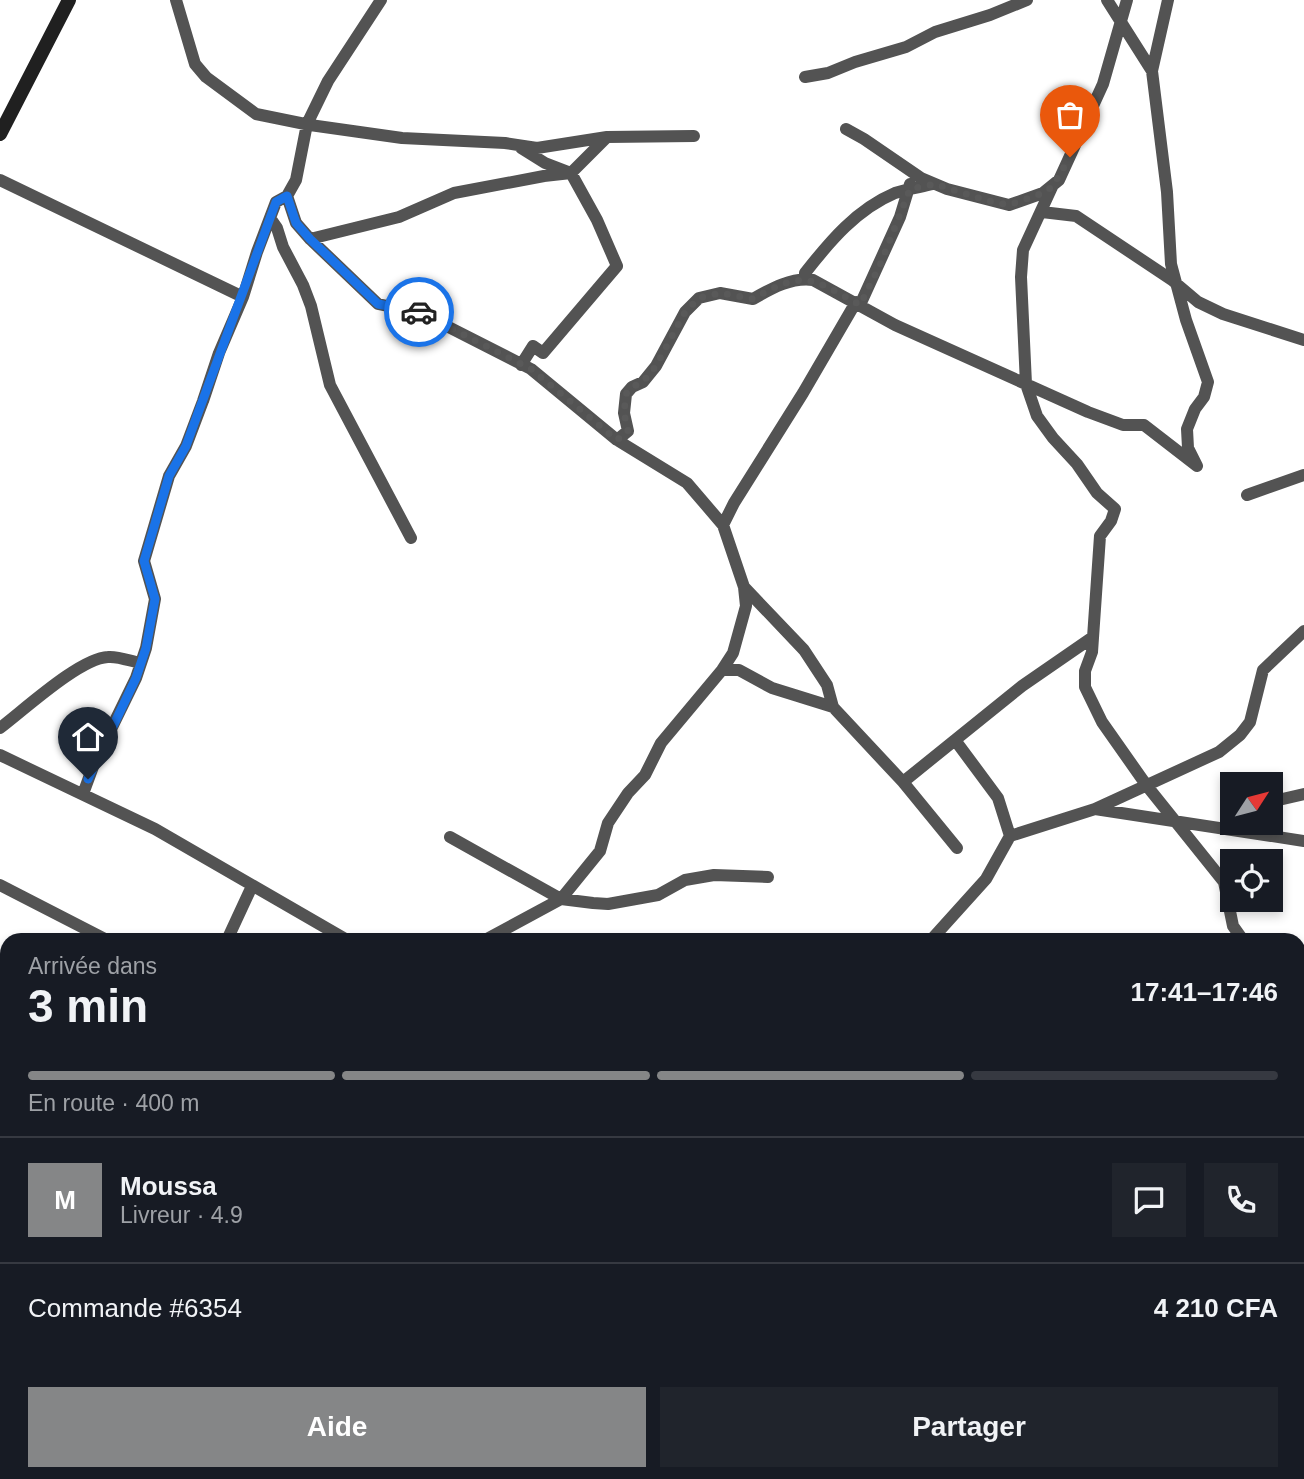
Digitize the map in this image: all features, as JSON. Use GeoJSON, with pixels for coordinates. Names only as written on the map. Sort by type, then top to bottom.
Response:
{"type":"FeatureCollection","features":[{"type":"Feature","properties":{"kind":"main road"},"geometry":{"type":"LineString","coordinates":[[0,134],[69,0]]}},
{"type":"Feature","properties":{"kind":"street"},"geometry":{"type":"LineString","coordinates":[[176,0],[195,64],[206,77],[256,114],[402,138],[515,144],[537,148],[607,138],[694,136]]}},
{"type":"Feature","properties":{"kind":"street"},"geometry":{"type":"LineString","coordinates":[[83,794],[94,764],[136,678],[146,648],[155,599],[144,561],[169,476],[186,446],[276,202],[287,196],[296,180],[307,124],[327,81],[381,0]]}},
{"type":"Feature","properties":{"kind":"street"},"geometry":{"type":"LineString","coordinates":[[805,77],[828,73],[906,47],[934,32],[1027,0]]}},
{"type":"Feature","properties":{"kind":"street"},"geometry":{"type":"LineString","coordinates":[[1107,0],[1152,71]]}},
{"type":"Feature","properties":{"kind":"street"},"geometry":{"type":"LineString","coordinates":[[1127,0],[1103,84],[1023,250],[1021,277],[1026,384],[1037,415],[1053,438],[1077,464],[1097,493],[1115,509],[1111,521],[1100,536],[1093,637],[1085,671],[1085,687],[1102,722],[1147,786],[1224,882],[1233,926],[1238,933]]}},
{"type":"Feature","properties":{"kind":"street"},"geometry":{"type":"LineString","coordinates":[[617,440],[628,431],[624,413],[626,394],[632,387],[643,382],[656,366],[685,312],[699,298],[720,293],[753,299],[769,289],[801,278],[813,280],[895,325],[1088,412],[1123,425],[1144,425],[1198,466],[1188,448],[1187,429],[1195,409],[1204,397],[1208,382],[1186,320],[1171,264],[1167,192],[1152,71],[1168,0]]}},
{"type":"Feature","properties":{"kind":"street"},"geometry":{"type":"LineString","coordinates":[[846,129],[921,178],[985,200],[1009,205],[1052,187]]}},
{"type":"Feature","properties":{"kind":"street"},"geometry":{"type":"LineString","coordinates":[[310,239],[399,217],[454,193],[571,173],[607,138]]}},
{"type":"Feature","properties":{"kind":"street"},"geometry":{"type":"LineString","coordinates":[[515,144],[545,163],[571,173],[597,220],[617,266],[543,353],[533,346],[521,365]]}},
{"type":"Feature","properties":{"kind":"street"},"geometry":{"type":"LineString","coordinates":[[723,525],[733,503],[880,265],[910,189],[909,170]]}},
{"type":"Feature","properties":{"kind":"street"},"geometry":{"type":"LineString","coordinates":[[0,180],[243,297]]}},
{"type":"Feature","properties":{"kind":"street"},"geometry":{"type":"LineString","coordinates":[[806,273],[835,236],[874,204],[898,192],[935,184]]}},
{"type":"Feature","properties":{"kind":"street"},"geometry":{"type":"LineString","coordinates":[[287,196],[296,223],[378,304],[421,313],[531,369],[617,440],[687,483],[723,525],[744,587],[746,606],[733,653],[661,743],[645,775],[628,793],[608,823],[600,851],[561,898],[498,933]]}},
{"type":"Feature","properties":{"kind":"street"},"geometry":{"type":"LineString","coordinates":[[1042,212],[1076,216],[1198,302],[1223,314],[1303,338]]}},
{"type":"Feature","properties":{"kind":"street"},"geometry":{"type":"LineString","coordinates":[[270,218],[277,228],[311,306],[330,385],[411,538]]}},
{"type":"Feature","properties":{"kind":"street"},"geometry":{"type":"LineString","coordinates":[[1247,495],[1304,475]]}},
{"type":"Feature","properties":{"kind":"street"},"geometry":{"type":"LineString","coordinates":[[744,587],[804,650],[827,685],[833,708]]}},
{"type":"Feature","properties":{"kind":"street"},"geometry":{"type":"LineString","coordinates":[[937,933],[986,879],[1010,836],[1095,808],[1147,786],[1219,752],[1240,735],[1250,722],[1263,670],[1304,631]]}},
{"type":"Feature","properties":{"kind":"street"},"geometry":{"type":"LineString","coordinates":[[903,782],[1022,686],[1093,637]]}},
{"type":"Feature","properties":{"kind":"street"},"geometry":{"type":"LineString","coordinates":[[0,728],[65,677],[94,660],[109,656],[140,663]]}},
{"type":"Feature","properties":{"kind":"street"},"geometry":{"type":"LineString","coordinates":[[722,670],[739,670],[772,688],[833,708],[903,782],[957,848]]}},
{"type":"Feature","properties":{"kind":"street"},"geometry":{"type":"LineString","coordinates":[[955,740],[998,798],[1010,836]]}},
{"type":"Feature","properties":{"kind":"street"},"geometry":{"type":"LineString","coordinates":[[0,755],[156,829],[335,933]]}},
{"type":"Feature","properties":{"kind":"street"},"geometry":{"type":"LineString","coordinates":[[1283,799],[1304,794]]}},
{"type":"Feature","properties":{"kind":"street"},"geometry":{"type":"LineString","coordinates":[[1095,808],[1304,841]]}},
{"type":"Feature","properties":{"kind":"street"},"geometry":{"type":"LineString","coordinates":[[450,837],[561,898],[608,904],[658,895],[685,880],[714,875],[768,877]]}},
{"type":"Feature","properties":{"kind":"street"},"geometry":{"type":"LineString","coordinates":[[0,885],[93,933]]}},
{"type":"Feature","properties":{"kind":"street"},"geometry":{"type":"LineString","coordinates":[[230,933],[252,886]]}},
{"type":"Feature","properties":{"kind":"way so far"},"geometry":{"type":"LineString","coordinates":[[419,312],[531,369],[617,440],[628,431],[624,413],[626,394],[632,387],[643,382],[656,366],[685,312],[699,298],[720,293],[753,299],[769,289],[801,278],[813,280],[860,305],[880,265],[910,189],[935,184],[1009,205],[1052,187],[1059,180],[1070,157]]}},
{"type":"Feature","properties":{"kind":"route"},"geometry":{"type":"LineString","coordinates":[[88,779],[136,678],[146,648],[155,599],[144,561],[169,476],[186,446],[276,202],[287,196],[296,223],[378,304],[419,312]]}}]}
